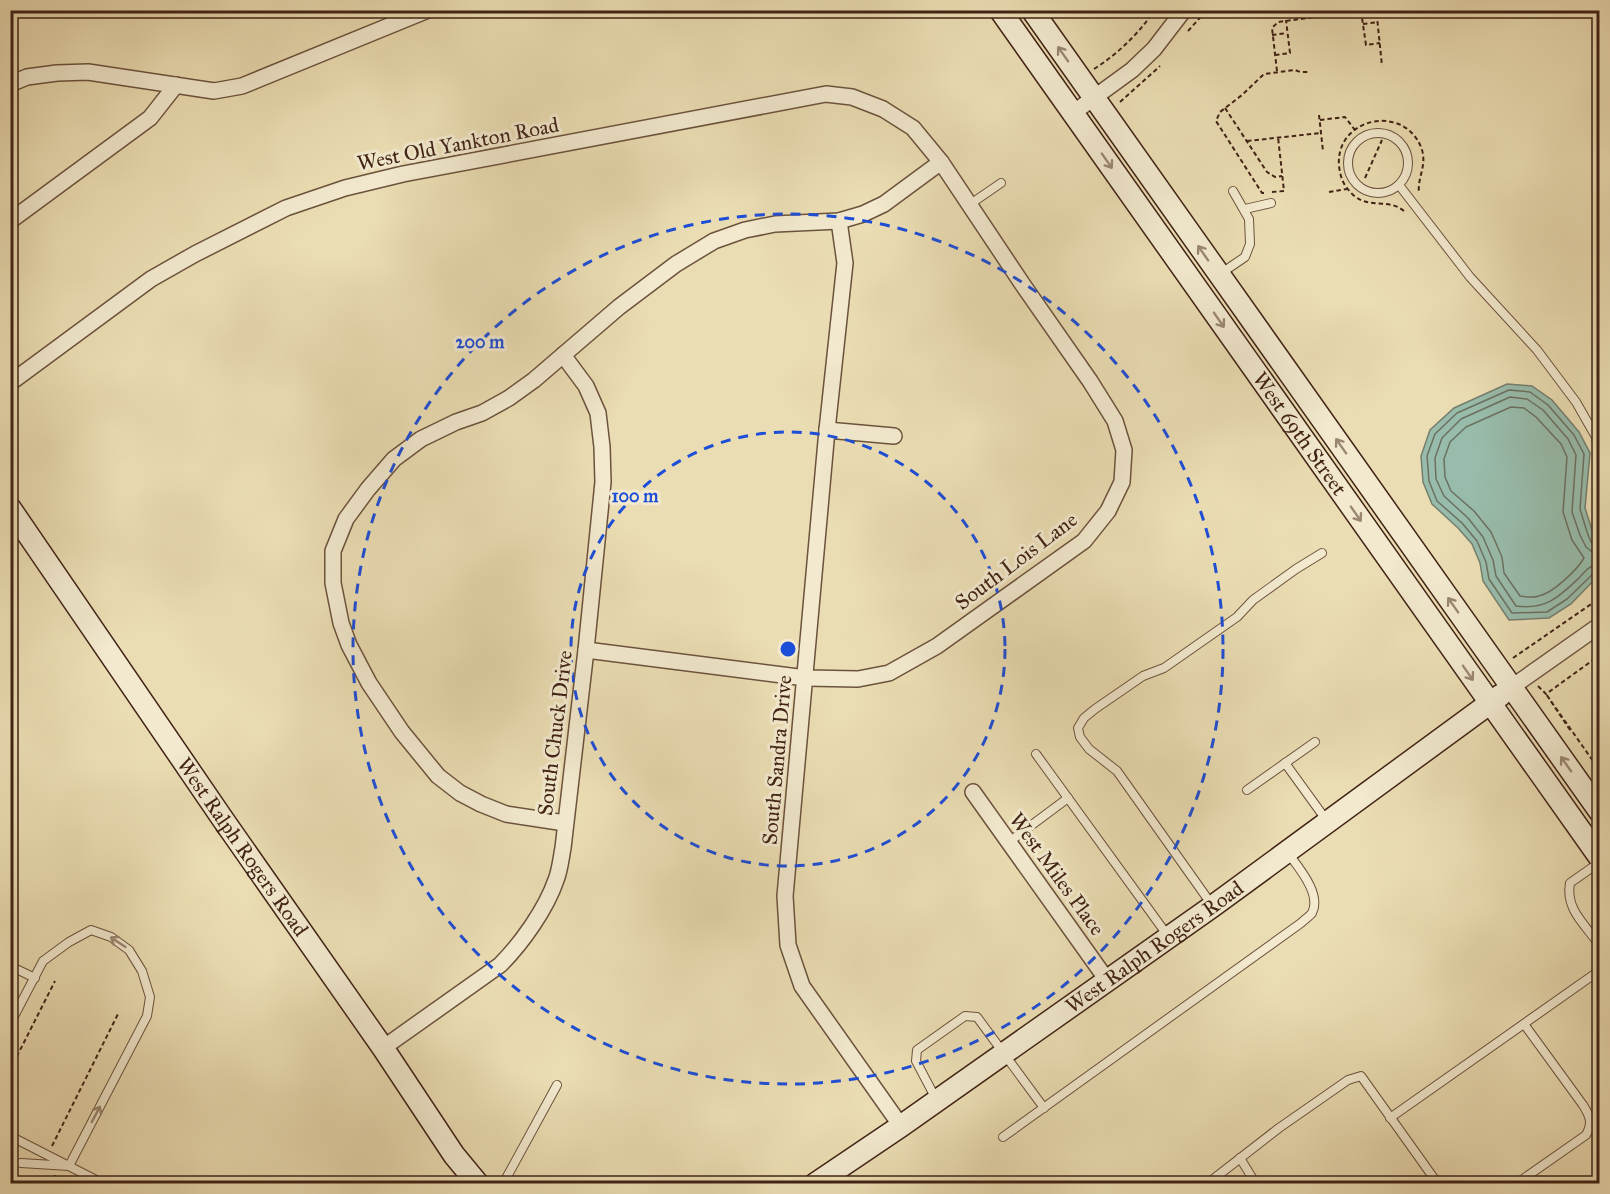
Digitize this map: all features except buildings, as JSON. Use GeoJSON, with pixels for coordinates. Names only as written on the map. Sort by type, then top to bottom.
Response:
{"type":"FeatureCollection","features":[{"type":"Feature","properties":{"kind":"main road","name":"West 69th Street"},"geometry":{"type":"LineString","coordinates":[[1000,10],[1599,860]]}},
{"type":"Feature","properties":{"kind":"main road","name":"West 69th Street"},"geometry":{"type":"LineString","coordinates":[[1032,10],[1599,812]]}},
{"type":"Feature","properties":{"kind":"main road","name":"West Ralph Rogers Road"},"geometry":{"type":"LineString","coordinates":[[10,508],[383,1048],[454,1155],[478,1184]]}},
{"type":"Feature","properties":{"kind":"main road","name":"West Ralph Rogers Road"},"geometry":{"type":"LineString","coordinates":[[815,1184],[937,1101],[1213,906],[1512,687]]}},
{"type":"Feature","properties":{"kind":"street"},"geometry":{"type":"LineString","coordinates":[[10,84],[27,77],[88,72],[214,91],[242,86],[428,10]]}},
{"type":"Feature","properties":{"kind":"street"},"geometry":{"type":"LineString","coordinates":[[1073,113],[1131,70],[1154,49],[1184,10]]}},
{"type":"Feature","properties":{"kind":"street"},"geometry":{"type":"LineString","coordinates":[[10,221],[150,118],[176,85]]}},
{"type":"Feature","properties":{"kind":"street","name":"West Old Yankton Road"},"geometry":{"type":"LineString","coordinates":[[10,383],[151,279],[195,254],[286,208],[345,188],[403,174],[826,94],[852,97],[883,110],[913,128],[941,162]]}},
{"type":"Feature","properties":{"kind":"street"},"geometry":{"type":"LineString","coordinates":[[565,823],[506,814],[460,793],[438,776],[402,732],[364,674],[348,645],[341,622],[333,583],[333,551],[346,519],[394,459],[421,439],[456,422],[482,413],[509,398],[534,380],[619,307],[676,264],[714,241],[745,230],[775,224],[839,221],[863,214],[884,204],[941,162]]}},
{"type":"Feature","properties":{"kind":"street","name":"South Lois Lane"},"geometry":{"type":"LineString","coordinates":[[586,650],[806,678],[858,679],[889,673],[937,646],[1084,541],[1108,511],[1122,482],[1124,450],[1114,422],[1090,381],[941,162]]}},
{"type":"Feature","properties":{"kind":"street","name":"South Sandra Drive"},"geometry":{"type":"LineString","coordinates":[[839,221],[845,263],[827,430],[785,896],[788,945],[802,986],[901,1126]]}},
{"type":"Feature","properties":{"kind":"street","name":"South Chuck Drive"},"geometry":{"type":"LineString","coordinates":[[383,1048],[500,965],[514,951],[543,907],[556,879],[562,848],[586,650],[603,482],[598,413],[586,386],[563,355]]}},
{"type":"Feature","properties":{"kind":"street"},"geometry":{"type":"LineString","coordinates":[[827,430],[894,436]]}},
{"type":"Feature","properties":{"kind":"street"},"geometry":{"type":"LineString","coordinates":[[1512,687],[1599,625]]}},
{"type":"Feature","properties":{"kind":"street","name":"West Miles Place"},"geometry":{"type":"LineString","coordinates":[[973,792],[1107,980]]}},
{"type":"Feature","properties":{"kind":"lane"},"geometry":{"type":"LineString","coordinates":[[1373,132],[1383,132],[1400,141],[1409,159],[1405,177],[1399,185],[1389,191],[1370,192],[1361,188],[1353,180],[1348,160],[1350,150],[1356,141],[1373,132]]}},
{"type":"Feature","properties":{"kind":"lane"},"geometry":{"type":"LineString","coordinates":[[969,205],[1001,183]]}},
{"type":"Feature","properties":{"kind":"lane"},"geometry":{"type":"LineString","coordinates":[[1399,185],[1470,277],[1537,350],[1576,402],[1596,437],[1599,463]]}},
{"type":"Feature","properties":{"kind":"lane"},"geometry":{"type":"LineString","coordinates":[[1219,275],[1245,257],[1250,244],[1249,219],[1233,191]]}},
{"type":"Feature","properties":{"kind":"lane"},"geometry":{"type":"LineString","coordinates":[[1245,209],[1271,203]]}},
{"type":"Feature","properties":{"kind":"lane"},"geometry":{"type":"LineString","coordinates":[[1213,906],[1117,771],[1089,749],[1080,737],[1078,728],[1084,718],[1095,709],[1143,676],[1164,668],[1237,617],[1253,600],[1322,553]]}},
{"type":"Feature","properties":{"kind":"lane"},"geometry":{"type":"LineString","coordinates":[[1247,790],[1315,742]]}},
{"type":"Feature","properties":{"kind":"lane"},"geometry":{"type":"LineString","coordinates":[[1036,754],[1169,937]]}},
{"type":"Feature","properties":{"kind":"lane"},"geometry":{"type":"LineString","coordinates":[[1285,762],[1328,822]]}},
{"type":"Feature","properties":{"kind":"lane"},"geometry":{"type":"LineString","coordinates":[[1009,842],[1068,798]]}},
{"type":"Feature","properties":{"kind":"lane"},"geometry":{"type":"LineString","coordinates":[[1003,1137],[1312,913],[1314,899],[1310,887],[1287,852]]}},
{"type":"Feature","properties":{"kind":"lane"},"geometry":{"type":"LineString","coordinates":[[1599,860],[1570,884],[1568,895],[1574,911],[1599,946]]}},
{"type":"Feature","properties":{"kind":"lane"},"geometry":{"type":"LineString","coordinates":[[10,1024],[43,961],[90,930],[111,937],[129,950],[142,971],[150,997],[147,1016],[69,1166]]}},
{"type":"Feature","properties":{"kind":"lane"},"geometry":{"type":"LineString","coordinates":[[10,966],[35,978]]}},
{"type":"Feature","properties":{"kind":"lane"},"geometry":{"type":"LineString","coordinates":[[1390,1118],[1596,974],[1599,969]]}},
{"type":"Feature","properties":{"kind":"lane"},"geometry":{"type":"LineString","coordinates":[[937,1101],[916,1061],[917,1050],[965,1016],[977,1017],[1044,1108]]}},
{"type":"Feature","properties":{"kind":"lane"},"geometry":{"type":"LineString","coordinates":[[1516,1184],[1586,1135],[1591,1121],[1583,1105],[1524,1024]]}},
{"type":"Feature","properties":{"kind":"lane"},"geometry":{"type":"LineString","coordinates":[[1599,1066],[1597,1068],[1599,1072]]}},
{"type":"Feature","properties":{"kind":"lane"},"geometry":{"type":"LineString","coordinates":[[1207,1184],[1279,1128],[1354,1077],[1361,1076],[1438,1184]]}},
{"type":"Feature","properties":{"kind":"lane"},"geometry":{"type":"LineString","coordinates":[[503,1184],[557,1085]]}},
{"type":"Feature","properties":{"kind":"lane"},"geometry":{"type":"LineString","coordinates":[[10,1136],[53,1162]]}},
{"type":"Feature","properties":{"kind":"lane"},"geometry":{"type":"LineString","coordinates":[[1240,1158],[1256,1184]]}},
{"type":"Feature","properties":{"kind":"lane"},"geometry":{"type":"LineString","coordinates":[[21,1163],[53,1162],[69,1166],[104,1184]]}},
{"type":"Feature","properties":{"kind":"path"},"geometry":{"type":"LineString","coordinates":[[1093,69],[1112,58],[1127,44],[1155,10]]}},
{"type":"Feature","properties":{"kind":"path"},"geometry":{"type":"LineString","coordinates":[[1361,11],[1365,45],[1380,43]]}},
{"type":"Feature","properties":{"kind":"path"},"geometry":{"type":"LineString","coordinates":[[1277,72],[1272,35],[1274,24],[1286,20],[1361,11],[1377,17],[1382,66]]}},
{"type":"Feature","properties":{"kind":"path"},"geometry":{"type":"LineString","coordinates":[[1275,55],[1290,53],[1286,20]]}},
{"type":"Feature","properties":{"kind":"path"},"geometry":{"type":"LineString","coordinates":[[1363,24],[1378,22]]}},
{"type":"Feature","properties":{"kind":"path"},"geometry":{"type":"LineString","coordinates":[[1272,35],[1287,33]]}},
{"type":"Feature","properties":{"kind":"path"},"geometry":{"type":"LineString","coordinates":[[1278,137],[1284,191],[1262,193],[1216,121],[1220,112],[1242,96],[1260,76],[1295,70],[1308,72]]}},
{"type":"Feature","properties":{"kind":"path"},"geometry":{"type":"LineString","coordinates":[[1225,108],[1267,172],[1275,177],[1283,176]]}},
{"type":"Feature","properties":{"kind":"path"},"geometry":{"type":"LineString","coordinates":[[1345,112],[1345,117],[1355,130]]}},
{"type":"Feature","properties":{"kind":"path"},"geometry":{"type":"LineString","coordinates":[[1319,115],[1323,152]]}},
{"type":"Feature","properties":{"kind":"path"},"geometry":{"type":"LineString","coordinates":[[1320,120],[1345,117]]}},
{"type":"Feature","properties":{"kind":"path"},"geometry":{"type":"LineString","coordinates":[[1408,216],[1404,210],[1393,205],[1363,202],[1347,189],[1340,172],[1339,160],[1346,139],[1355,130],[1374,121],[1399,124],[1408,130],[1416,138],[1423,159],[1424,167],[1418,189],[1420,196]]}},
{"type":"Feature","properties":{"kind":"path"},"geometry":{"type":"LineString","coordinates":[[1247,141],[1321,133]]}},
{"type":"Feature","properties":{"kind":"path"},"geometry":{"type":"LineString","coordinates":[[1365,178],[1382,140]]}},
{"type":"Feature","properties":{"kind":"path"},"geometry":{"type":"LineString","coordinates":[[1329,192],[1347,189]]}},
{"type":"Feature","properties":{"kind":"path"},"geometry":{"type":"LineString","coordinates":[[1510,660],[1599,598]]}},
{"type":"Feature","properties":{"kind":"path"},"geometry":{"type":"LineString","coordinates":[[1570,730],[1546,694],[1599,771]]}},
{"type":"Feature","properties":{"kind":"path"},"geometry":{"type":"LineString","coordinates":[[10,1070],[55,981]]}},
{"type":"Feature","properties":{"kind":"path"},"geometry":{"type":"LineString","coordinates":[[67,1184],[55,1178],[52,1146],[118,1014]]}},
{"type":"Feature","properties":{"kind":"water"},"geometry":{"type":"Polygon","coordinates":[[[1507,384],[1532,386],[1552,400],[1579,432],[1590,453],[1585,508],[1599,544],[1599,575],[1571,604],[1549,618],[1509,620],[1483,581],[1480,563],[1472,544],[1432,504],[1423,482],[1421,456],[1430,430],[1454,408],[1507,384]]]}}]}
